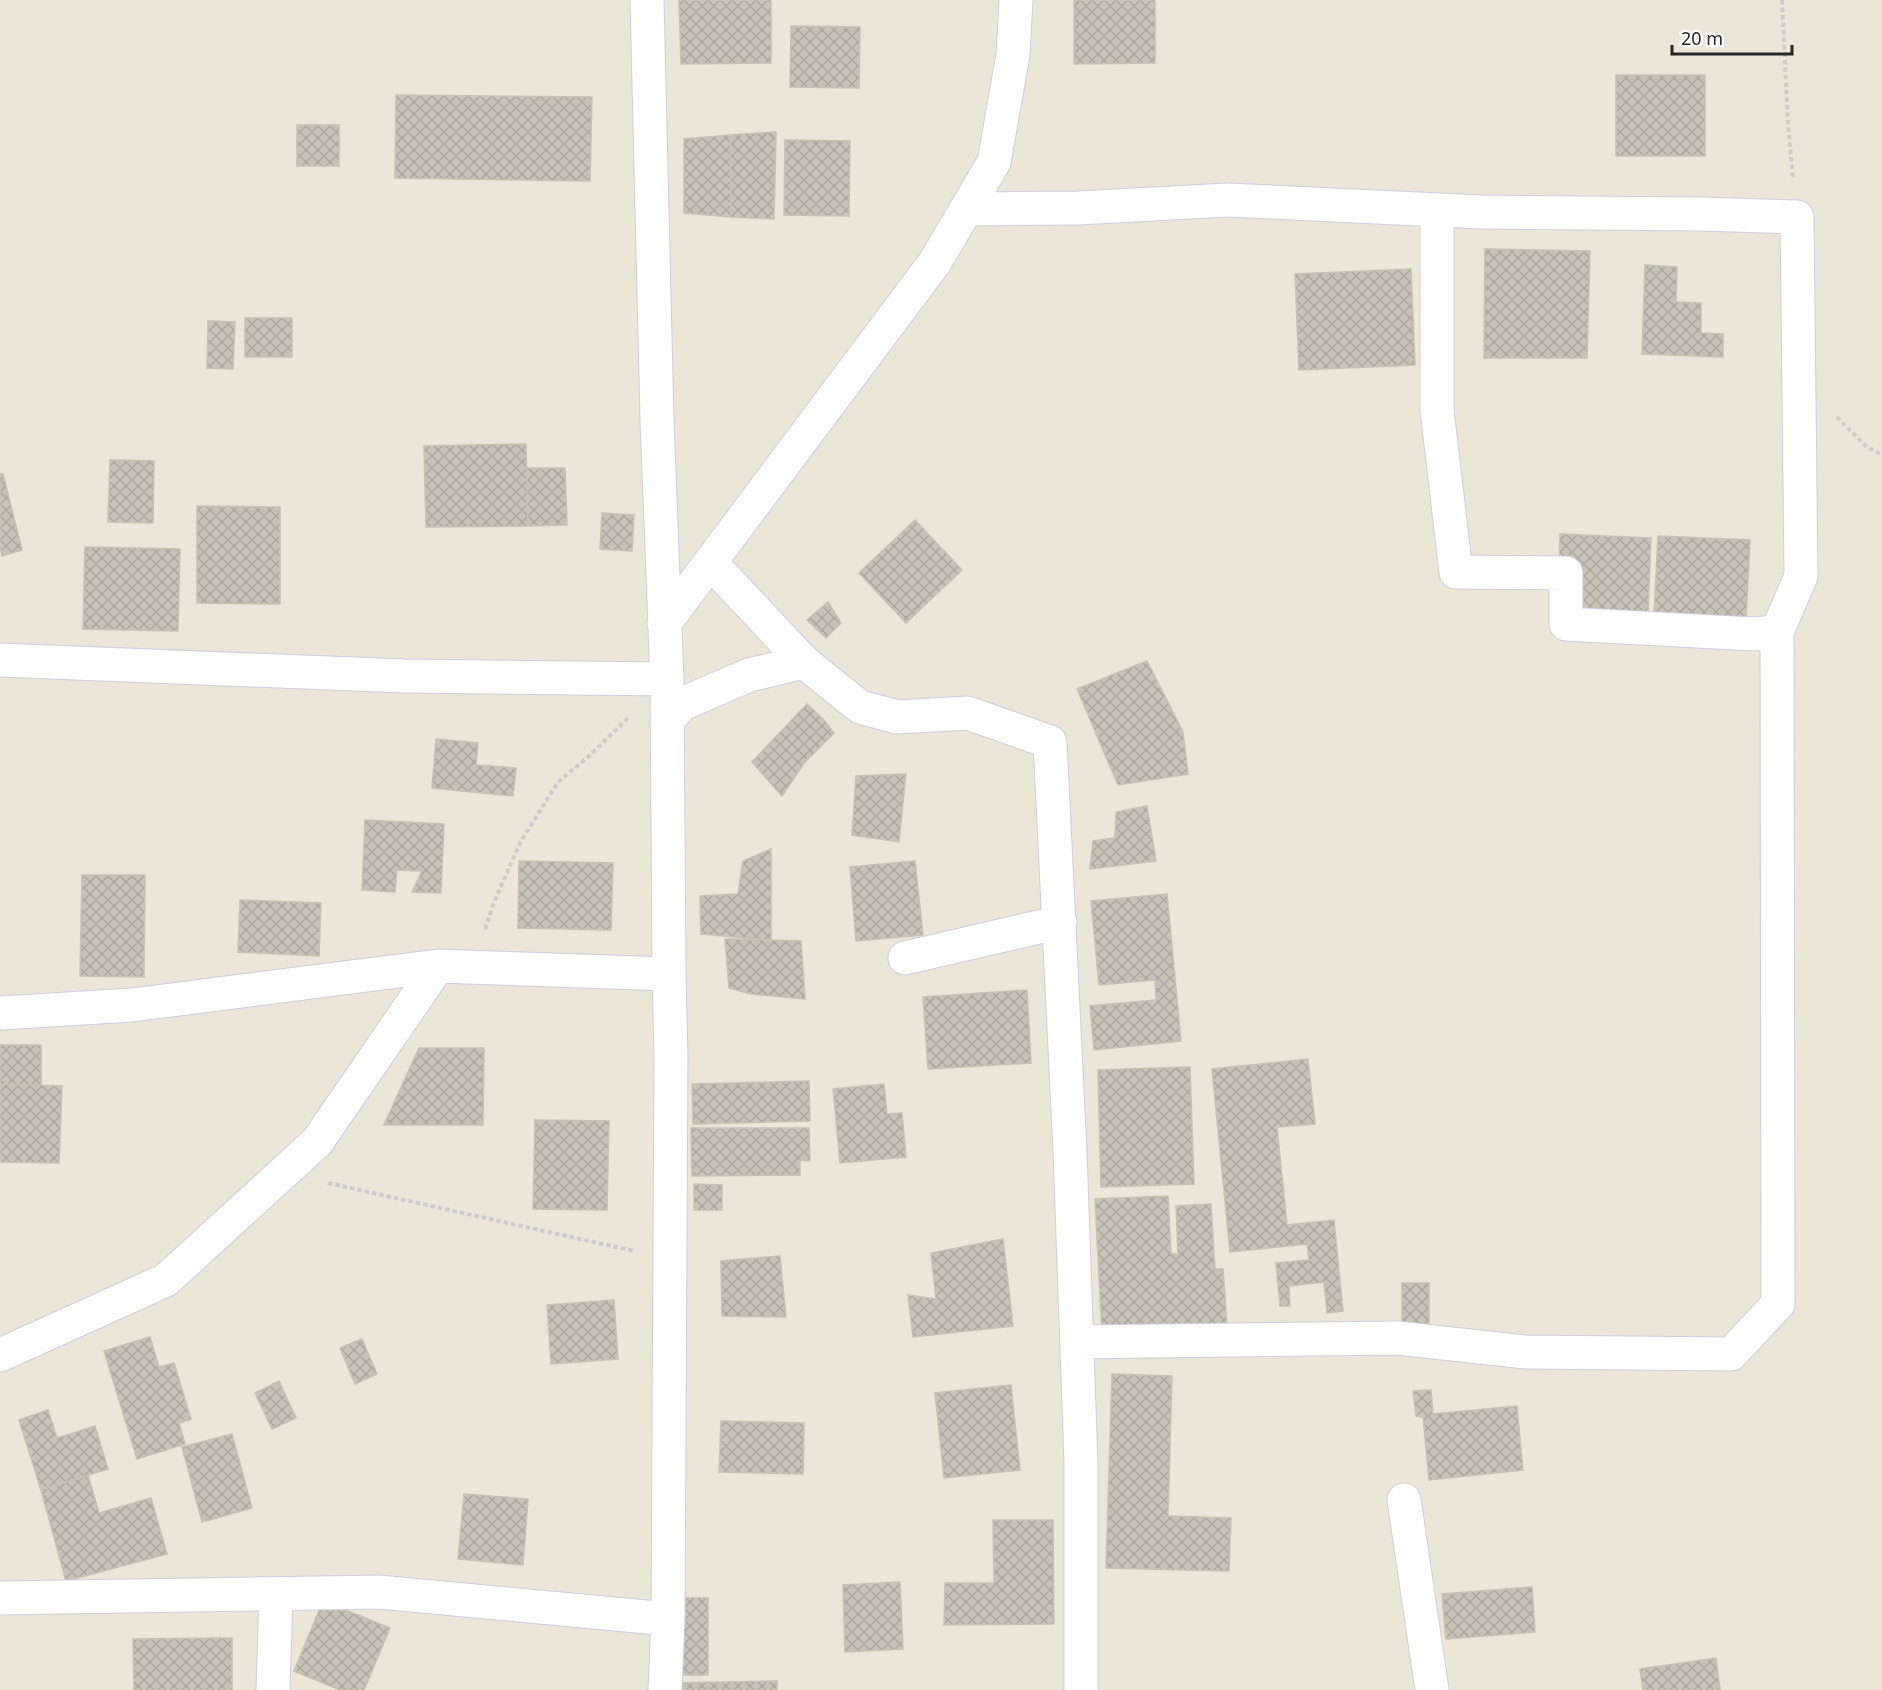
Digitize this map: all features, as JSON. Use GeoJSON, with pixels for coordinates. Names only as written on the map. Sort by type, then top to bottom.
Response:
{"type":"FeatureCollection","features":[{"type":"Feature","properties":{"kind":"street"},"geometry":{"type":"LineString","coordinates":[[646,0],[657,431],[667,679],[671,1055],[666,1690]]}},
{"type":"Feature","properties":{"kind":"street"},"geometry":{"type":"LineString","coordinates":[[664,624],[935,262],[994,162],[1013,55],[1016,0]]}},
{"type":"Feature","properties":{"kind":"street"},"geometry":{"type":"LineString","coordinates":[[966,209],[1078,208],[1228,200],[1482,212],[1797,217],[1801,576],[1778,632],[1778,1304],[1731,1354],[1526,1352],[1396,1338],[1077,1342]]}},
{"type":"Feature","properties":{"kind":"street"},"geometry":{"type":"LineString","coordinates":[[1437,210],[1437,410],[1456,572],[1566,573],[1566,624],[1753,634],[1778,632]]}},
{"type":"Feature","properties":{"kind":"street"},"geometry":{"type":"LineString","coordinates":[[711,563],[804,662],[860,707],[897,717],[968,713],[1050,741],[1060,922],[1081,1463],[1081,1690]]}},
{"type":"Feature","properties":{"kind":"street"},"geometry":{"type":"LineString","coordinates":[[0,660],[404,676],[667,679]]}},
{"type":"Feature","properties":{"kind":"street"},"geometry":{"type":"LineString","coordinates":[[667,721],[682,704],[749,675],[804,662]]}},
{"type":"Feature","properties":{"kind":"street"},"geometry":{"type":"LineString","coordinates":[[905,958],[1060,922]]}},
{"type":"Feature","properties":{"kind":"street"},"geometry":{"type":"LineString","coordinates":[[0,1013],[132,1005],[438,966],[669,974]]}},
{"type":"Feature","properties":{"kind":"street"},"geometry":{"type":"LineString","coordinates":[[0,1355],[165,1280],[318,1142],[438,966]]}},
{"type":"Feature","properties":{"kind":"street"},"geometry":{"type":"LineString","coordinates":[[1404,1500],[1432,1690]]}},
{"type":"Feature","properties":{"kind":"street"},"geometry":{"type":"LineString","coordinates":[[0,1598],[379,1592],[668,1619]]}},
{"type":"Feature","properties":{"kind":"street"},"geometry":{"type":"LineString","coordinates":[[273,1690],[276,1593]]}},
{"type":"Feature","properties":{"kind":"path"},"geometry":{"type":"LineString","coordinates":[[1782,0],[1788,123],[1797,217]]}},
{"type":"Feature","properties":{"kind":"path"},"geometry":{"type":"LineString","coordinates":[[473,967],[494,902],[521,841],[558,782],[589,756],[667,679]]}},
{"type":"Feature","properties":{"kind":"path"},"geometry":{"type":"LineString","coordinates":[[284,1173],[670,1259]]}},
{"type":"Feature","properties":{"kind":"building"},"geometry":{"type":"Polygon","coordinates":[[[679,0],[771,0],[771,63],[681,64],[679,0]]]}},
{"type":"Feature","properties":{"kind":"building"},"geometry":{"type":"Polygon","coordinates":[[[1074,0],[1155,0],[1155,63],[1074,64],[1074,0]]]}},
{"type":"Feature","properties":{"kind":"building"},"geometry":{"type":"Polygon","coordinates":[[[791,26],[860,27],[859,88],[790,87],[791,26]]]}},
{"type":"Feature","properties":{"kind":"building"},"geometry":{"type":"Polygon","coordinates":[[[1616,75],[1705,75],[1705,156],[1616,156],[1616,75]]]}},
{"type":"Feature","properties":{"kind":"building"},"geometry":{"type":"Polygon","coordinates":[[[396,95],[592,97],[590,181],[395,178],[396,95]]]}},
{"type":"Feature","properties":{"kind":"building"},"geometry":{"type":"Polygon","coordinates":[[[297,125],[339,125],[339,166],[297,166],[297,125]]]}},
{"type":"Feature","properties":{"kind":"building"},"geometry":{"type":"Polygon","coordinates":[[[776,132],[774,219],[731,217],[730,135],[776,132]]]}},
{"type":"Feature","properties":{"kind":"building"},"geometry":{"type":"Polygon","coordinates":[[[730,135],[731,217],[684,213],[684,139],[730,135]]]}},
{"type":"Feature","properties":{"kind":"building"},"geometry":{"type":"Polygon","coordinates":[[[785,140],[850,141],[849,216],[784,215],[785,140]]]}},
{"type":"Feature","properties":{"kind":"building"},"geometry":{"type":"Polygon","coordinates":[[[1485,249],[1590,251],[1587,358],[1484,358],[1485,249]]]}},
{"type":"Feature","properties":{"kind":"building"},"geometry":{"type":"Polygon","coordinates":[[[1645,265],[1677,267],[1676,302],[1701,303],[1701,333],[1723,334],[1723,357],[1642,354],[1645,265]]]}},
{"type":"Feature","properties":{"kind":"building"},"geometry":{"type":"Polygon","coordinates":[[[1411,269],[1415,365],[1299,370],[1295,274],[1411,269]]]}},
{"type":"Feature","properties":{"kind":"building"},"geometry":{"type":"Polygon","coordinates":[[[245,318],[292,318],[292,357],[245,357],[245,318]]]}},
{"type":"Feature","properties":{"kind":"building"},"geometry":{"type":"Polygon","coordinates":[[[208,321],[235,322],[233,369],[207,368],[208,321]]]}},
{"type":"Feature","properties":{"kind":"building"},"geometry":{"type":"Polygon","coordinates":[[[526,444],[528,526],[426,527],[424,446],[526,444]]]}},
{"type":"Feature","properties":{"kind":"building"},"geometry":{"type":"Polygon","coordinates":[[[110,460],[154,461],[153,523],[108,522],[110,460]]]}},
{"type":"Feature","properties":{"kind":"building"},"geometry":{"type":"Polygon","coordinates":[[[527,468],[565,468],[567,525],[528,526],[527,468]]]}},
{"type":"Feature","properties":{"kind":"building"},"geometry":{"type":"Polygon","coordinates":[[[0,474],[3,474],[22,550],[2,556],[0,546],[0,474]]]}},
{"type":"Feature","properties":{"kind":"building"},"geometry":{"type":"Polygon","coordinates":[[[197,506],[280,507],[280,604],[197,603],[197,506]]]}},
{"type":"Feature","properties":{"kind":"building"},"geometry":{"type":"Polygon","coordinates":[[[602,513],[634,515],[632,551],[600,549],[602,513]]]}},
{"type":"Feature","properties":{"kind":"building"},"geometry":{"type":"Polygon","coordinates":[[[915,520],[962,570],[906,623],[859,573],[915,520]]]}},
{"type":"Feature","properties":{"kind":"building"},"geometry":{"type":"Polygon","coordinates":[[[1560,534],[1651,538],[1648,613],[1579,610],[1581,562],[1559,561],[1560,534]]]}},
{"type":"Feature","properties":{"kind":"building"},"geometry":{"type":"Polygon","coordinates":[[[1658,536],[1750,540],[1746,619],[1654,615],[1658,536]]]}},
{"type":"Feature","properties":{"kind":"building"},"geometry":{"type":"Polygon","coordinates":[[[85,547],[180,549],[178,631],[83,629],[85,547]]]}},
{"type":"Feature","properties":{"kind":"building"},"geometry":{"type":"Polygon","coordinates":[[[828,602],[841,623],[826,638],[807,620],[828,602]]]}},
{"type":"Feature","properties":{"kind":"building"},"geometry":{"type":"Polygon","coordinates":[[[1147,661],[1183,732],[1188,774],[1118,785],[1077,689],[1147,661]]]}},
{"type":"Feature","properties":{"kind":"building"},"geometry":{"type":"Polygon","coordinates":[[[807,704],[834,733],[804,763],[782,796],[752,762],[807,704]]]}},
{"type":"Feature","properties":{"kind":"building"},"geometry":{"type":"Polygon","coordinates":[[[436,739],[478,743],[476,765],[516,768],[513,796],[432,788],[436,739]]]}},
{"type":"Feature","properties":{"kind":"building"},"geometry":{"type":"Polygon","coordinates":[[[906,774],[899,842],[852,835],[856,776],[906,774]]]}},
{"type":"Feature","properties":{"kind":"building"},"geometry":{"type":"Polygon","coordinates":[[[1147,806],[1156,861],[1090,869],[1093,841],[1115,838],[1116,812],[1147,806]]]}},
{"type":"Feature","properties":{"kind":"building"},"geometry":{"type":"Polygon","coordinates":[[[365,820],[444,824],[441,893],[412,892],[422,871],[397,870],[395,892],[362,890],[365,820]]]}},
{"type":"Feature","properties":{"kind":"building"},"geometry":{"type":"Polygon","coordinates":[[[771,849],[771,940],[701,934],[700,896],[738,894],[743,861],[771,849]]]}},
{"type":"Feature","properties":{"kind":"building"},"geometry":{"type":"Polygon","coordinates":[[[519,861],[613,863],[611,930],[518,928],[519,861]]]}},
{"type":"Feature","properties":{"kind":"building"},"geometry":{"type":"Polygon","coordinates":[[[915,861],[923,935],[856,941],[850,867],[915,861]]]}},
{"type":"Feature","properties":{"kind":"building"},"geometry":{"type":"Polygon","coordinates":[[[82,875],[145,875],[144,977],[80,976],[82,875]]]}},
{"type":"Feature","properties":{"kind":"building"},"geometry":{"type":"Polygon","coordinates":[[[1167,894],[1181,1041],[1094,1050],[1090,1006],[1156,1000],[1155,980],[1099,985],[1091,901],[1167,894]]]}},
{"type":"Feature","properties":{"kind":"building"},"geometry":{"type":"Polygon","coordinates":[[[240,900],[321,903],[319,956],[238,952],[240,900]]]}},
{"type":"Feature","properties":{"kind":"building"},"geometry":{"type":"Polygon","coordinates":[[[725,939],[801,941],[805,999],[751,994],[729,988],[725,939]]]}},
{"type":"Feature","properties":{"kind":"building"},"geometry":{"type":"Polygon","coordinates":[[[1027,990],[1031,1063],[928,1069],[923,997],[1027,990]]]}},
{"type":"Feature","properties":{"kind":"building"},"geometry":{"type":"Polygon","coordinates":[[[0,1045],[41,1045],[41,1085],[0,1084],[0,1045]]]}},
{"type":"Feature","properties":{"kind":"building"},"geometry":{"type":"Polygon","coordinates":[[[419,1048],[484,1048],[483,1125],[384,1125],[419,1048]]]}},
{"type":"Feature","properties":{"kind":"building"},"geometry":{"type":"Polygon","coordinates":[[[1308,1059],[1315,1124],[1277,1127],[1287,1225],[1334,1220],[1343,1311],[1327,1313],[1324,1282],[1289,1286],[1290,1306],[1280,1306],[1276,1263],[1309,1260],[1307,1244],[1230,1252],[1212,1069],[1308,1059]]]}},
{"type":"Feature","properties":{"kind":"building"},"geometry":{"type":"Polygon","coordinates":[[[1190,1067],[1194,1184],[1101,1187],[1098,1070],[1190,1067]]]}},
{"type":"Feature","properties":{"kind":"building"},"geometry":{"type":"Polygon","coordinates":[[[809,1081],[810,1121],[693,1124],[692,1084],[809,1081]]]}},
{"type":"Feature","properties":{"kind":"building"},"geometry":{"type":"Polygon","coordinates":[[[0,1084],[62,1086],[59,1163],[0,1162],[0,1084]]]}},
{"type":"Feature","properties":{"kind":"building"},"geometry":{"type":"Polygon","coordinates":[[[884,1084],[887,1114],[902,1113],[906,1157],[840,1163],[833,1089],[884,1084]]]}},
{"type":"Feature","properties":{"kind":"building"},"geometry":{"type":"Polygon","coordinates":[[[535,1120],[609,1121],[607,1210],[533,1209],[535,1120]]]}},
{"type":"Feature","properties":{"kind":"building"},"geometry":{"type":"Polygon","coordinates":[[[691,1128],[809,1128],[810,1161],[800,1160],[800,1175],[692,1176],[691,1128]]]}},
{"type":"Feature","properties":{"kind":"building"},"geometry":{"type":"Polygon","coordinates":[[[694,1184],[722,1185],[722,1210],[694,1210],[694,1184]]]}},
{"type":"Feature","properties":{"kind":"building"},"geometry":{"type":"Polygon","coordinates":[[[1168,1196],[1171,1254],[1178,1254],[1176,1206],[1211,1204],[1215,1269],[1223,1269],[1227,1327],[1102,1333],[1095,1199],[1168,1196]]]}},
{"type":"Feature","properties":{"kind":"building"},"geometry":{"type":"Polygon","coordinates":[[[1003,1239],[1013,1326],[913,1337],[908,1295],[936,1299],[931,1253],[1003,1239]]]}},
{"type":"Feature","properties":{"kind":"building"},"geometry":{"type":"Polygon","coordinates":[[[780,1256],[786,1317],[722,1316],[721,1261],[780,1256]]]}},
{"type":"Feature","properties":{"kind":"building"},"geometry":{"type":"Polygon","coordinates":[[[1402,1283],[1429,1283],[1429,1324],[1402,1324],[1402,1283]]]}},
{"type":"Feature","properties":{"kind":"building"},"geometry":{"type":"Polygon","coordinates":[[[614,1300],[618,1359],[551,1364],[547,1305],[614,1300]]]}},
{"type":"Feature","properties":{"kind":"building"},"geometry":{"type":"Polygon","coordinates":[[[150,1337],[159,1367],[174,1363],[191,1419],[179,1423],[185,1444],[137,1459],[104,1351],[150,1337]]]}},
{"type":"Feature","properties":{"kind":"building"},"geometry":{"type":"Polygon","coordinates":[[[362,1339],[377,1374],[355,1384],[340,1348],[362,1339]]]}},
{"type":"Feature","properties":{"kind":"building"},"geometry":{"type":"Polygon","coordinates":[[[1112,1374],[1172,1376],[1168,1516],[1231,1518],[1229,1571],[1106,1568],[1112,1374]]]}},
{"type":"Feature","properties":{"kind":"building"},"geometry":{"type":"Polygon","coordinates":[[[279,1381],[296,1418],[272,1429],[255,1393],[279,1381]]]}},
{"type":"Feature","properties":{"kind":"building"},"geometry":{"type":"Polygon","coordinates":[[[1011,1385],[1020,1470],[944,1478],[935,1393],[1011,1385]]]}},
{"type":"Feature","properties":{"kind":"building"},"geometry":{"type":"Polygon","coordinates":[[[1431,1390],[1433,1414],[1517,1406],[1523,1470],[1429,1480],[1423,1417],[1416,1416],[1413,1391],[1431,1390]]]}},
{"type":"Feature","properties":{"kind":"building"},"geometry":{"type":"Polygon","coordinates":[[[48,1410],[57,1438],[95,1426],[108,1469],[41,1490],[19,1420],[48,1410]]]}},
{"type":"Feature","properties":{"kind":"building"},"geometry":{"type":"Polygon","coordinates":[[[721,1421],[804,1423],[803,1474],[719,1472],[721,1421]]]}},
{"type":"Feature","properties":{"kind":"building"},"geometry":{"type":"Polygon","coordinates":[[[232,1434],[252,1508],[202,1522],[182,1447],[232,1434]]]}},
{"type":"Feature","properties":{"kind":"building"},"geometry":{"type":"Polygon","coordinates":[[[88,1475],[99,1513],[151,1498],[167,1554],[66,1581],[41,1490],[88,1475]]]}},
{"type":"Feature","properties":{"kind":"building"},"geometry":{"type":"Polygon","coordinates":[[[464,1494],[528,1499],[523,1565],[458,1559],[464,1494]]]}},
{"type":"Feature","properties":{"kind":"building"},"geometry":{"type":"Polygon","coordinates":[[[993,1520],[1053,1520],[1054,1624],[944,1625],[945,1583],[994,1583],[993,1520]]]}},
{"type":"Feature","properties":{"kind":"building"},"geometry":{"type":"Polygon","coordinates":[[[900,1582],[903,1649],[845,1652],[843,1585],[900,1582]]]}},
{"type":"Feature","properties":{"kind":"building"},"geometry":{"type":"Polygon","coordinates":[[[1532,1587],[1535,1632],[1446,1639],[1442,1594],[1532,1587]]]}},
{"type":"Feature","properties":{"kind":"building"},"geometry":{"type":"Polygon","coordinates":[[[678,1598],[708,1598],[708,1675],[678,1675],[678,1598]]]}},
{"type":"Feature","properties":{"kind":"building"},"geometry":{"type":"Polygon","coordinates":[[[323,1601],[390,1628],[364,1690],[340,1690],[294,1671],[323,1601]]]}},
{"type":"Feature","properties":{"kind":"building"},"geometry":{"type":"Polygon","coordinates":[[[232,1638],[232,1690],[134,1690],[133,1639],[232,1638]]]}},
{"type":"Feature","properties":{"kind":"building"},"geometry":{"type":"Polygon","coordinates":[[[1716,1658],[1720,1690],[1643,1690],[1640,1669],[1716,1658]]]}},
{"type":"Feature","properties":{"kind":"building"},"geometry":{"type":"Polygon","coordinates":[[[777,1681],[777,1690],[675,1690],[675,1683],[777,1681]]]}}]}
